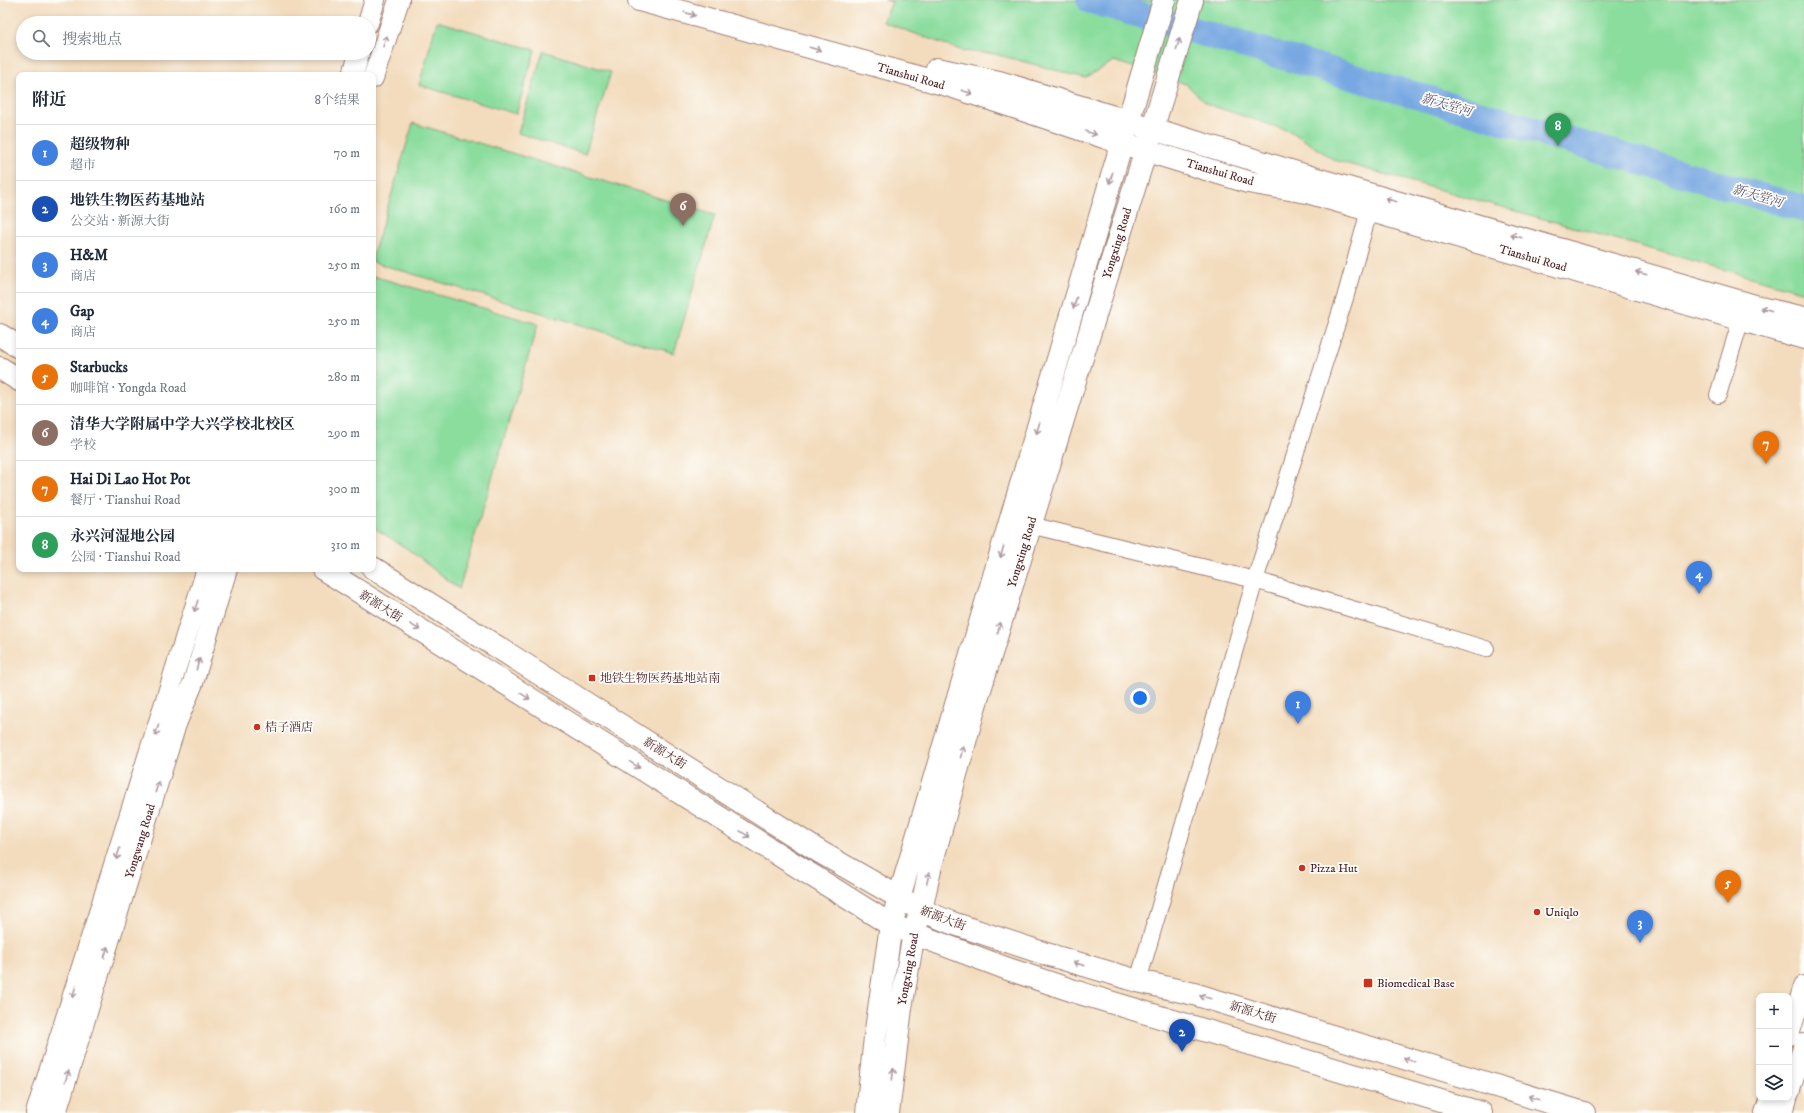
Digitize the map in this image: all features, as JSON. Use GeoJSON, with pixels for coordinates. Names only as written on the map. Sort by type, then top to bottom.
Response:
{"type":"FeatureCollection","features":[{"type":"Feature","properties":{"kind":"main road","name":"Tianshui Road"},"geometry":{"type":"LineString","coordinates":[[639,0],[954,88],[1122,143],[1248,182],[1307,192],[1804,338]]}},
{"type":"Feature","properties":{"kind":"main road","name":"Tianshui Road"},"geometry":{"type":"LineString","coordinates":[[695,0],[945,71],[999,82],[1320,180],[1770,310],[1804,318]]}},
{"type":"Feature","properties":{"kind":"main road","name":"Yongxing Road"},"geometry":{"type":"LineString","coordinates":[[867,1113],[874,1037],[891,925],[1164,0]]}},
{"type":"Feature","properties":{"kind":"main road","name":"Yongxing Road"},"geometry":{"type":"LineString","coordinates":[[888,1113],[901,1008],[914,933],[921,910],[930,869],[972,716],[1192,0]]}},
{"type":"Feature","properties":{"kind":"main road"},"geometry":{"type":"LineString","coordinates":[[0,335],[16,345]]}},
{"type":"Feature","properties":{"kind":"main road"},"geometry":{"type":"LineString","coordinates":[[0,368],[16,378]]}},
{"type":"Feature","properties":{"kind":"main road","name":"新源大街"},"geometry":{"type":"LineString","coordinates":[[376,570],[820,852],[921,910],[1043,953],[1138,981],[1194,994],[1584,1113]]}},
{"type":"Feature","properties":{"kind":"main road","name":"新源大街"},"geometry":{"type":"LineString","coordinates":[[328,572],[891,925],[1008,969],[1083,994],[1481,1113]]}},
{"type":"Feature","properties":{"kind":"street"},"geometry":{"type":"LineString","coordinates":[[370,16],[375,0]]}},
{"type":"Feature","properties":{"kind":"street"},"geometry":{"type":"LineString","coordinates":[[375,72],[399,0]]}},
{"type":"Feature","properties":{"kind":"street"},"geometry":{"type":"LineString","coordinates":[[354,72],[357,60]]}},
{"type":"Feature","properties":{"kind":"street"},"geometry":{"type":"LineString","coordinates":[[1138,981],[1255,580],[1345,298],[1370,211]]}},
{"type":"Feature","properties":{"kind":"street"},"geometry":{"type":"LineString","coordinates":[[1718,395],[1741,319]]}},
{"type":"Feature","properties":{"kind":"street"},"geometry":{"type":"LineString","coordinates":[[1030,526],[1255,580],[1486,649]]}},
{"type":"Feature","properties":{"kind":"street","name":"Yongwang Road"},"geometry":{"type":"LineString","coordinates":[[36,1113],[206,572]]}},
{"type":"Feature","properties":{"kind":"street","name":"Yongwang Road"},"geometry":{"type":"LineString","coordinates":[[56,1113],[176,724],[193,683],[226,572]]}},
{"type":"Feature","properties":{"kind":"street"},"geometry":{"type":"LineString","coordinates":[[1791,1029],[1804,986]]}},
{"type":"Feature","properties":{"kind":"street"},"geometry":{"type":"LineString","coordinates":[[1792,1083],[1804,1044]]}},
{"type":"Feature","properties":{"kind":"street"},"geometry":{"type":"LineString","coordinates":[[1765,1113],[1769,1101]]}},
{"type":"Feature","properties":{"kind":"street"},"geometry":{"type":"LineString","coordinates":[[1783,1113],[1786,1101]]}},
{"type":"Feature","properties":{"kind":"green space"},"geometry":{"type":"Polygon","coordinates":[[[885,0],[1804,0],[1804,292],[1334,160],[1292,132],[1207,104],[1186,84],[1114,61],[1085,78],[995,54],[963,51],[883,22],[892,2],[885,0]]]}},
{"type":"Feature","properties":{"kind":"green space"},"geometry":{"type":"Polygon","coordinates":[[[437,21],[535,50],[516,114],[419,85],[437,21]]]}},
{"type":"Feature","properties":{"kind":"green space"},"geometry":{"type":"Polygon","coordinates":[[[543,51],[611,72],[585,154],[518,133],[543,51]]]}},
{"type":"Feature","properties":{"kind":"green space"},"geometry":{"type":"Polygon","coordinates":[[[413,123],[715,215],[674,353],[376,263],[376,245],[413,123]]]}},
{"type":"Feature","properties":{"kind":"green space"},"geometry":{"type":"Polygon","coordinates":[[[376,277],[538,324],[459,589],[409,550],[376,529],[376,277]]]}},
{"type":"Feature","properties":{"kind":"waterway","name":"新天堂河"},"geometry":{"type":"LineString","coordinates":[[1090,0],[1804,209]]}},
{"type":"Feature","properties":{"kind":"place","name":"永兴河湿地公园"},"geometry":{"type":"Point","coordinates":[1558,146]}},
{"type":"Feature","properties":{"kind":"place","name":"清华大学附属中学大兴学校北校区"},"geometry":{"type":"Point","coordinates":[683,226]}},
{"type":"Feature","properties":{"kind":"place","name":"Hai Di Lao Hot Pot"},"geometry":{"type":"Point","coordinates":[1766,464]}},
{"type":"Feature","properties":{"kind":"place","name":"Gap"},"geometry":{"type":"Point","coordinates":[1699,594]}},
{"type":"Feature","properties":{"kind":"place","name":"地铁生物医药基地站南"},"geometry":{"type":"Point","coordinates":[592,678]}},
{"type":"Feature","properties":{"kind":"place","name":"超级物种"},"geometry":{"type":"Point","coordinates":[1298,724]}},
{"type":"Feature","properties":{"kind":"place","name":"桔子酒店"},"geometry":{"type":"Point","coordinates":[257,727]}},
{"type":"Feature","properties":{"kind":"place","name":"Pizza Hut"},"geometry":{"type":"Point","coordinates":[1302,868]}},
{"type":"Feature","properties":{"kind":"place","name":"Starbucks"},"geometry":{"type":"Point","coordinates":[1728,903]}},
{"type":"Feature","properties":{"kind":"place","name":"Uniqlo"},"geometry":{"type":"Point","coordinates":[1537,912]}},
{"type":"Feature","properties":{"kind":"place","name":"H&M"},"geometry":{"type":"Point","coordinates":[1640,943]}},
{"type":"Feature","properties":{"kind":"place","name":"Biomedical Base"},"geometry":{"type":"Point","coordinates":[1368,983]}},
{"type":"Feature","properties":{"kind":"place","name":"地铁生物医药基地站"},"geometry":{"type":"Point","coordinates":[1182,1052]}}]}
